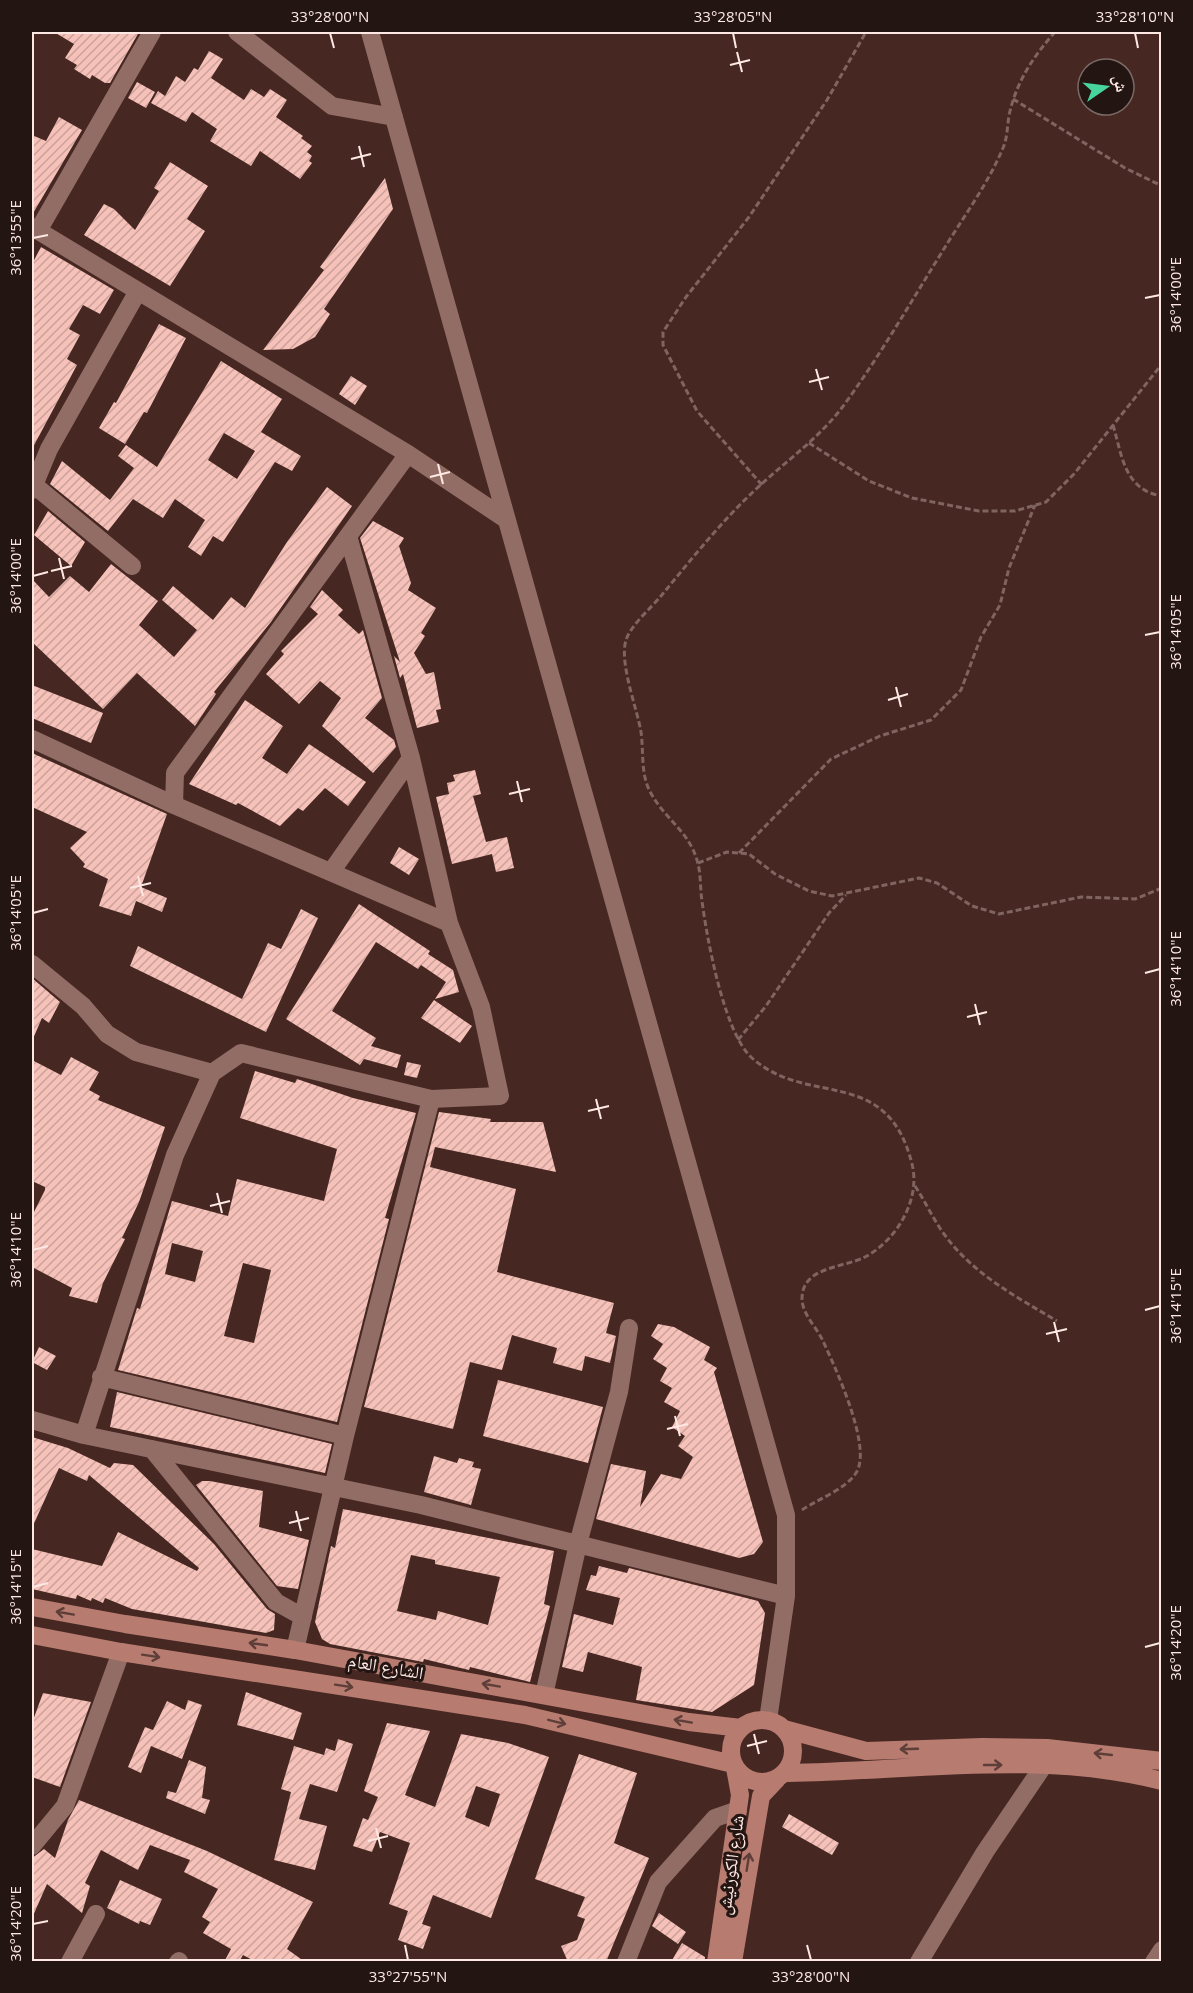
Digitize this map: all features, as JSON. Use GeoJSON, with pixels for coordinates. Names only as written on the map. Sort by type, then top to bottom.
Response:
{"type":"FeatureCollection","features":[{"type":"Feature","properties":{"kind":"main road","name":"الشارع العام"},"geometry":{"type":"LineString","coordinates":[[32,1607],[295,1650],[689,1722],[741,1728]]}},
{"type":"Feature","properties":{"kind":"main road","name":"الشارع العام"},"geometry":{"type":"LineString","coordinates":[[32,1635],[121,1652],[525,1715],[734,1766]]}},
{"type":"Feature","properties":{"kind":"main road"},"geometry":{"type":"LineString","coordinates":[[525,1715],[536,1694]]}},
{"type":"Feature","properties":{"kind":"main road"},"geometry":{"type":"LineString","coordinates":[[1161,1761],[1047,1748],[982,1747],[866,1751],[784,1729],[768,1720],[758,1720],[741,1728],[731,1745],[734,1766],[743,1776],[754,1782],[766,1783],[783,1776],[980,1764],[1044,1765],[1134,1774],[1161,1780]]}},
{"type":"Feature","properties":{"kind":"main road"},"geometry":{"type":"LineString","coordinates":[[783,1776],[793,1744],[784,1729]]}},
{"type":"Feature","properties":{"kind":"main road","name":"شارع الكورنيش"},"geometry":{"type":"LineString","coordinates":[[716,1962],[740,1795],[734,1766]]}},
{"type":"Feature","properties":{"kind":"main road","name":"شارع الكورنيش"},"geometry":{"type":"LineString","coordinates":[[733,1962],[761,1796],[783,1776]]}},
{"type":"Feature","properties":{"kind":"street"},"geometry":{"type":"LineString","coordinates":[[152,32],[35,229],[408,454],[507,520]]}},
{"type":"Feature","properties":{"kind":"street"},"geometry":{"type":"LineString","coordinates":[[237,32],[332,106],[394,117]]}},
{"type":"Feature","properties":{"kind":"street"},"geometry":{"type":"LineString","coordinates":[[370,32],[786,1521],[786,1596],[768,1720]]}},
{"type":"Feature","properties":{"kind":"street"},"geometry":{"type":"LineString","coordinates":[[132,566],[33,487],[38,457],[138,291]]}},
{"type":"Feature","properties":{"kind":"street"},"geometry":{"type":"LineString","coordinates":[[174,805],[174,773],[408,454]]}},
{"type":"Feature","properties":{"kind":"street"},"geometry":{"type":"LineString","coordinates":[[84,1435],[175,1155],[212,1073],[241,1053],[431,1099],[500,1096],[481,1007],[449,923],[411,758],[348,536]]}},
{"type":"Feature","properties":{"kind":"street"},"geometry":{"type":"LineString","coordinates":[[32,740],[174,805],[449,923]]}},
{"type":"Feature","properties":{"kind":"street"},"geometry":{"type":"LineString","coordinates":[[331,872],[411,758]]}},
{"type":"Feature","properties":{"kind":"street"},"geometry":{"type":"LineString","coordinates":[[32,964],[83,1006],[107,1034],[136,1052],[212,1073]]}},
{"type":"Feature","properties":{"kind":"street"},"geometry":{"type":"LineString","coordinates":[[295,1650],[345,1436],[431,1099]]}},
{"type":"Feature","properties":{"kind":"street"},"geometry":{"type":"LineString","coordinates":[[536,1694],[619,1392],[629,1328]]}},
{"type":"Feature","properties":{"kind":"street"},"geometry":{"type":"LineString","coordinates":[[101,1377],[345,1436]]}},
{"type":"Feature","properties":{"kind":"street"},"geometry":{"type":"LineString","coordinates":[[32,1420],[84,1435],[421,1505],[786,1596]]}},
{"type":"Feature","properties":{"kind":"street"},"geometry":{"type":"LineString","coordinates":[[152,1449],[276,1602],[303,1617]]}},
{"type":"Feature","properties":{"kind":"street"},"geometry":{"type":"LineString","coordinates":[[32,1846],[65,1806],[121,1652]]}},
{"type":"Feature","properties":{"kind":"street"},"geometry":{"type":"LineString","coordinates":[[919,1962],[986,1852],[1044,1765]]}},
{"type":"Feature","properties":{"kind":"street"},"geometry":{"type":"LineString","coordinates":[[626,1962],[658,1882],[715,1818],[738,1809]]}},
{"type":"Feature","properties":{"kind":"street"},"geometry":{"type":"LineString","coordinates":[[70,1962],[96,1914]]}},
{"type":"Feature","properties":{"kind":"street"},"geometry":{"type":"LineString","coordinates":[[1154,1962],[1161,1950]]}},
{"type":"Feature","properties":{"kind":"path"},"geometry":{"type":"LineString","coordinates":[[762,485],[697,411],[663,345],[663,332],[686,297],[756,207],[827,100],[866,32]]}},
{"type":"Feature","properties":{"kind":"path"},"geometry":{"type":"LineString","coordinates":[[786,1521],[847,1482],[856,1473],[861,1460],[858,1433],[833,1363],[804,1307],[802,1299],[808,1281],[826,1268],[865,1257],[889,1238],[907,1214],[914,1184],[913,1166],[899,1128],[877,1105],[852,1092],[778,1076],[751,1057],[733,1034],[702,905],[698,863],[689,840],[652,796],[644,774],[642,735],[626,662],[626,640],[688,564],[762,485],[809,443],[839,411],[897,325],[972,204],[1005,145],[1013,99],[1024,73],[1055,32]]}},
{"type":"Feature","properties":{"kind":"path"},"geometry":{"type":"LineString","coordinates":[[1013,99],[1125,168],[1161,186]]}},
{"type":"Feature","properties":{"kind":"path"},"geometry":{"type":"LineString","coordinates":[[809,443],[869,481],[912,498],[979,511],[1016,511],[1046,502],[1074,474],[1161,364]]}},
{"type":"Feature","properties":{"kind":"path"},"geometry":{"type":"LineString","coordinates":[[1113,425],[1129,477],[1148,494],[1161,496]]}},
{"type":"Feature","properties":{"kind":"path"},"geometry":{"type":"LineString","coordinates":[[739,854],[831,759],[880,736],[931,720],[961,690],[981,637],[1000,606],[1009,568],[1035,505]]}},
{"type":"Feature","properties":{"kind":"path"},"geometry":{"type":"LineString","coordinates":[[698,863],[727,852],[749,854],[775,874],[809,891],[832,896],[919,878],[937,883],[972,906],[999,914],[1081,897],[1135,899],[1161,888]]}},
{"type":"Feature","properties":{"kind":"path"},"geometry":{"type":"LineString","coordinates":[[738,1040],[773,997],[828,913],[848,894]]}},
{"type":"Feature","properties":{"kind":"path"},"geometry":{"type":"LineString","coordinates":[[914,1184],[944,1234],[971,1263],[994,1284],[1056,1321]]}},
{"type":"Feature","properties":{"kind":"building"},"geometry":{"type":"Polygon","coordinates":[[[54,32],[139,32],[110,83],[105,83],[92,75],[90,79],[74,69],[77,65],[65,58],[74,44],[54,32]]]}},
{"type":"Feature","properties":{"kind":"building"},"geometry":{"type":"Polygon","coordinates":[[[209,51],[223,59],[211,78],[244,100],[251,89],[264,97],[270,89],[287,100],[276,117],[303,136],[301,138],[312,146],[307,152],[312,156],[309,161],[312,163],[300,179],[260,151],[251,166],[210,141],[217,129],[192,112],[186,122],[151,103],[158,91],[165,96],[176,76],[185,82],[194,68],[198,70],[209,51]]]}},
{"type":"Feature","properties":{"kind":"building"},"geometry":{"type":"Polygon","coordinates":[[[137,82],[155,92],[146,108],[128,98],[137,82]]]}},
{"type":"Feature","properties":{"kind":"building"},"geometry":{"type":"Polygon","coordinates":[[[59,117],[82,130],[32,215],[32,135],[46,141],[59,117]]]}},
{"type":"Feature","properties":{"kind":"building"},"geometry":{"type":"Polygon","coordinates":[[[170,162],[208,186],[187,219],[205,231],[170,286],[84,235],[104,204],[114,209],[135,230],[159,191],[154,188],[170,162]]]}},
{"type":"Feature","properties":{"kind":"building"},"geometry":{"type":"Polygon","coordinates":[[[385,178],[393,209],[324,309],[330,314],[315,337],[293,349],[263,350],[324,270],[320,267],[385,178]]]}},
{"type":"Feature","properties":{"kind":"building"},"geometry":{"type":"Polygon","coordinates":[[[41,247],[114,290],[100,314],[83,305],[69,329],[80,335],[67,359],[77,365],[32,449],[32,264],[41,247]]]}},
{"type":"Feature","properties":{"kind":"building"},"geometry":{"type":"Polygon","coordinates":[[[159,324],[186,338],[147,413],[144,412],[125,444],[99,428],[114,402],[116,403],[159,324]]]}},
{"type":"Feature","properties":{"kind":"building"},"geometry":{"type":"Polygon","coordinates":[[[221,361],[282,399],[261,432],[301,456],[292,471],[275,462],[223,542],[213,536],[201,556],[188,547],[205,520],[175,499],[163,518],[133,499],[108,531],[50,484],[62,461],[110,500],[134,468],[118,456],[126,445],[157,467],[221,361]],[[224,433],[208,460],[237,479],[255,451],[224,433]]]}},
{"type":"Feature","properties":{"kind":"building"},"geometry":{"type":"Polygon","coordinates":[[[351,376],[367,386],[355,405],[339,394],[351,376]]]}},
{"type":"Feature","properties":{"kind":"building"},"geometry":{"type":"Polygon","coordinates":[[[327,487],[352,506],[271,622],[214,692],[216,694],[195,726],[137,673],[103,709],[32,642],[32,579],[49,597],[70,576],[89,592],[111,564],[158,601],[139,625],[174,657],[197,630],[162,600],[173,586],[213,620],[231,597],[245,608],[287,542],[327,487]]]}},
{"type":"Feature","properties":{"kind":"building"},"geometry":{"type":"Polygon","coordinates":[[[48,511],[85,542],[71,566],[34,535],[48,511]]]}},
{"type":"Feature","properties":{"kind":"building"},"geometry":{"type":"Polygon","coordinates":[[[373,521],[404,538],[399,546],[411,583],[408,590],[436,608],[421,633],[425,636],[414,653],[426,674],[434,672],[441,709],[436,710],[439,722],[417,728],[403,674],[400,678],[394,656],[400,662],[360,538],[373,521]]]}},
{"type":"Feature","properties":{"kind":"building"},"geometry":{"type":"Polygon","coordinates":[[[322,590],[343,610],[338,615],[359,634],[363,630],[382,698],[365,718],[394,740],[396,747],[373,773],[322,726],[341,698],[320,681],[299,704],[266,674],[284,654],[281,651],[318,614],[310,607],[322,590]]]}},
{"type":"Feature","properties":{"kind":"building"},"geometry":{"type":"Polygon","coordinates":[[[32,685],[103,713],[91,743],[32,718],[32,685]]]}},
{"type":"Feature","properties":{"kind":"building"},"geometry":{"type":"Polygon","coordinates":[[[245,700],[283,726],[262,758],[287,774],[309,744],[366,782],[348,806],[325,788],[303,811],[298,808],[280,826],[238,803],[236,805],[189,784],[245,700]]]}},
{"type":"Feature","properties":{"kind":"building"},"geometry":{"type":"Polygon","coordinates":[[[32,753],[167,814],[141,887],[167,898],[162,912],[136,901],[131,916],[99,906],[108,879],[83,867],[85,864],[70,848],[87,832],[32,807],[32,753]]]}},
{"type":"Feature","properties":{"kind":"building"},"geometry":{"type":"Polygon","coordinates":[[[475,770],[481,794],[473,796],[486,842],[507,837],[514,868],[496,872],[492,854],[452,864],[436,797],[449,794],[447,783],[455,781],[453,775],[475,770]]]}},
{"type":"Feature","properties":{"kind":"building"},"geometry":{"type":"Polygon","coordinates":[[[399,847],[419,859],[409,875],[390,863],[399,847]]]}},
{"type":"Feature","properties":{"kind":"building"},"geometry":{"type":"Polygon","coordinates":[[[359,904],[430,951],[428,954],[453,970],[459,992],[435,999],[446,982],[421,965],[418,969],[376,942],[332,1011],[376,1038],[371,1046],[401,1055],[397,1068],[364,1059],[360,1065],[286,1019],[359,904]]]}},
{"type":"Feature","properties":{"kind":"building"},"geometry":{"type":"Polygon","coordinates":[[[301,909],[318,918],[266,1032],[130,966],[138,946],[242,999],[268,943],[281,949],[301,909]]]}},
{"type":"Feature","properties":{"kind":"building"},"geometry":{"type":"Polygon","coordinates":[[[32,978],[60,1002],[49,1023],[42,1018],[32,1041],[32,978]]]}},
{"type":"Feature","properties":{"kind":"building"},"geometry":{"type":"Polygon","coordinates":[[[434,1000],[472,1026],[460,1043],[421,1018],[434,1000]]]}},
{"type":"Feature","properties":{"kind":"building"},"geometry":{"type":"Polygon","coordinates":[[[71,1057],[99,1072],[89,1090],[100,1096],[98,1100],[165,1127],[139,1202],[122,1238],[125,1239],[103,1283],[97,1303],[69,1296],[72,1288],[32,1267],[32,1216],[45,1187],[32,1181],[32,1060],[61,1075],[71,1057]]]}},
{"type":"Feature","properties":{"kind":"building"},"geometry":{"type":"Polygon","coordinates":[[[407,1062],[421,1065],[417,1078],[404,1075],[407,1062]]]}},
{"type":"Feature","properties":{"kind":"building"},"geometry":{"type":"Polygon","coordinates":[[[255,1071],[295,1083],[297,1079],[353,1098],[416,1113],[385,1218],[389,1219],[337,1422],[118,1370],[137,1308],[140,1309],[172,1201],[228,1216],[237,1179],[324,1201],[337,1149],[240,1118],[255,1071]],[[172,1243],[165,1274],[195,1282],[203,1251],[172,1243]],[[243,1263],[224,1336],[254,1343],[271,1270],[243,1263]]]}},
{"type":"Feature","properties":{"kind":"building"},"geometry":{"type":"Polygon","coordinates":[[[439,1112],[491,1119],[490,1122],[543,1122],[556,1172],[435,1147],[430,1167],[516,1189],[497,1272],[614,1303],[606,1333],[616,1336],[610,1363],[585,1356],[582,1371],[553,1363],[557,1348],[512,1335],[502,1370],[470,1362],[453,1429],[364,1407],[439,1112]]]}},
{"type":"Feature","properties":{"kind":"building"},"geometry":{"type":"Polygon","coordinates":[[[658,1324],[674,1327],[710,1347],[704,1360],[717,1368],[714,1372],[763,1542],[754,1554],[739,1558],[596,1519],[611,1464],[646,1471],[640,1507],[661,1474],[681,1479],[693,1457],[678,1446],[685,1436],[672,1427],[680,1411],[664,1402],[672,1388],[660,1381],[667,1368],[653,1359],[663,1344],[651,1336],[658,1324]]]}},
{"type":"Feature","properties":{"kind":"building"},"geometry":{"type":"Polygon","coordinates":[[[39,1347],[56,1356],[47,1370],[32,1362],[39,1347]]]}},
{"type":"Feature","properties":{"kind":"building"},"geometry":{"type":"Polygon","coordinates":[[[498,1380],[603,1407],[588,1463],[483,1436],[498,1380]]]}},
{"type":"Feature","properties":{"kind":"building"},"geometry":{"type":"Polygon","coordinates":[[[117,1392],[332,1444],[325,1473],[110,1427],[117,1392]]]}},
{"type":"Feature","properties":{"kind":"building"},"geometry":{"type":"Polygon","coordinates":[[[32,1437],[68,1448],[110,1468],[114,1463],[133,1465],[214,1544],[267,1609],[275,1614],[274,1630],[266,1633],[132,1609],[105,1598],[103,1603],[77,1595],[76,1599],[32,1589],[32,1549],[102,1566],[118,1532],[197,1571],[199,1568],[89,1475],[87,1481],[59,1468],[32,1528],[32,1437]]]}},
{"type":"Feature","properties":{"kind":"building"},"geometry":{"type":"Polygon","coordinates":[[[434,1456],[457,1463],[459,1458],[474,1462],[472,1467],[481,1469],[471,1505],[424,1492],[434,1456]]]}},
{"type":"Feature","properties":{"kind":"building"},"geometry":{"type":"Polygon","coordinates":[[[202,1481],[263,1491],[259,1527],[309,1540],[298,1589],[277,1586],[196,1485],[202,1481]]]}},
{"type":"Feature","properties":{"kind":"building"},"geometry":{"type":"Polygon","coordinates":[[[343,1509],[554,1551],[544,1604],[550,1606],[530,1682],[470,1667],[469,1670],[424,1659],[423,1662],[330,1644],[322,1639],[315,1622],[331,1546],[335,1548],[343,1509]],[[411,1555],[397,1611],[436,1620],[438,1611],[488,1625],[500,1577],[435,1564],[435,1560],[411,1555]]]}},
{"type":"Feature","properties":{"kind":"building"},"geometry":{"type":"Polygon","coordinates":[[[599,1566],[627,1573],[629,1568],[758,1601],[765,1613],[754,1685],[712,1712],[636,1700],[642,1667],[588,1652],[583,1672],[562,1667],[574,1614],[613,1625],[620,1598],[586,1590],[591,1575],[596,1576],[599,1566]]]}},
{"type":"Feature","properties":{"kind":"building"},"geometry":{"type":"Polygon","coordinates":[[[246,1692],[302,1713],[293,1740],[237,1725],[246,1692]]]}},
{"type":"Feature","properties":{"kind":"building"},"geometry":{"type":"Polygon","coordinates":[[[43,1693],[91,1702],[60,1787],[32,1777],[32,1723],[43,1693]]]}},
{"type":"Feature","properties":{"kind":"building"},"geometry":{"type":"Polygon","coordinates":[[[188,1700],[202,1705],[182,1759],[151,1746],[141,1773],[128,1767],[145,1727],[153,1730],[167,1701],[185,1710],[188,1700]]]}},
{"type":"Feature","properties":{"kind":"building"},"geometry":{"type":"Polygon","coordinates":[[[387,1723],[430,1731],[405,1795],[435,1807],[461,1734],[508,1743],[549,1757],[491,1918],[433,1895],[422,1924],[431,1927],[423,1949],[398,1940],[408,1911],[389,1904],[410,1843],[380,1832],[372,1852],[353,1846],[363,1818],[368,1820],[378,1797],[364,1791],[387,1723]],[[476,1786],[465,1817],[489,1827],[500,1794],[476,1786]]]}},
{"type":"Feature","properties":{"kind":"building"},"geometry":{"type":"Polygon","coordinates":[[[338,1739],[353,1744],[337,1792],[310,1784],[299,1819],[327,1826],[315,1870],[274,1860],[291,1792],[281,1789],[294,1746],[324,1755],[326,1748],[335,1751],[338,1739]]]}},
{"type":"Feature","properties":{"kind":"building"},"geometry":{"type":"Polygon","coordinates":[[[579,1754],[637,1773],[614,1843],[649,1858],[606,1962],[568,1962],[561,1946],[577,1940],[585,1919],[577,1916],[585,1897],[535,1879],[579,1754]]]}},
{"type":"Feature","properties":{"kind":"building"},"geometry":{"type":"Polygon","coordinates":[[[189,1760],[206,1767],[202,1798],[210,1800],[205,1814],[166,1798],[168,1791],[176,1793],[189,1760]]]}},
{"type":"Feature","properties":{"kind":"building"},"geometry":{"type":"Polygon","coordinates":[[[79,1800],[207,1851],[313,1902],[287,1949],[305,1962],[256,1962],[243,1955],[239,1962],[224,1962],[231,1949],[203,1933],[210,1922],[202,1917],[218,1889],[184,1872],[190,1860],[150,1845],[138,1870],[101,1850],[85,1883],[90,1886],[82,1913],[47,1884],[32,1918],[32,1858],[44,1849],[55,1858],[68,1820],[79,1800]]]}},
{"type":"Feature","properties":{"kind":"building"},"geometry":{"type":"Polygon","coordinates":[[[789,1814],[839,1843],[832,1855],[782,1827],[789,1814]]]}},
{"type":"Feature","properties":{"kind":"building"},"geometry":{"type":"Polygon","coordinates":[[[120,1880],[162,1899],[150,1925],[140,1921],[139,1924],[107,1908],[120,1880]]]}},
{"type":"Feature","properties":{"kind":"building"},"geometry":{"type":"Polygon","coordinates":[[[659,1913],[686,1932],[678,1944],[652,1926],[659,1913]]]}},
{"type":"Feature","properties":{"kind":"building"},"geometry":{"type":"Polygon","coordinates":[[[682,1943],[705,1957],[705,1962],[671,1962],[682,1943]]]}}]}
